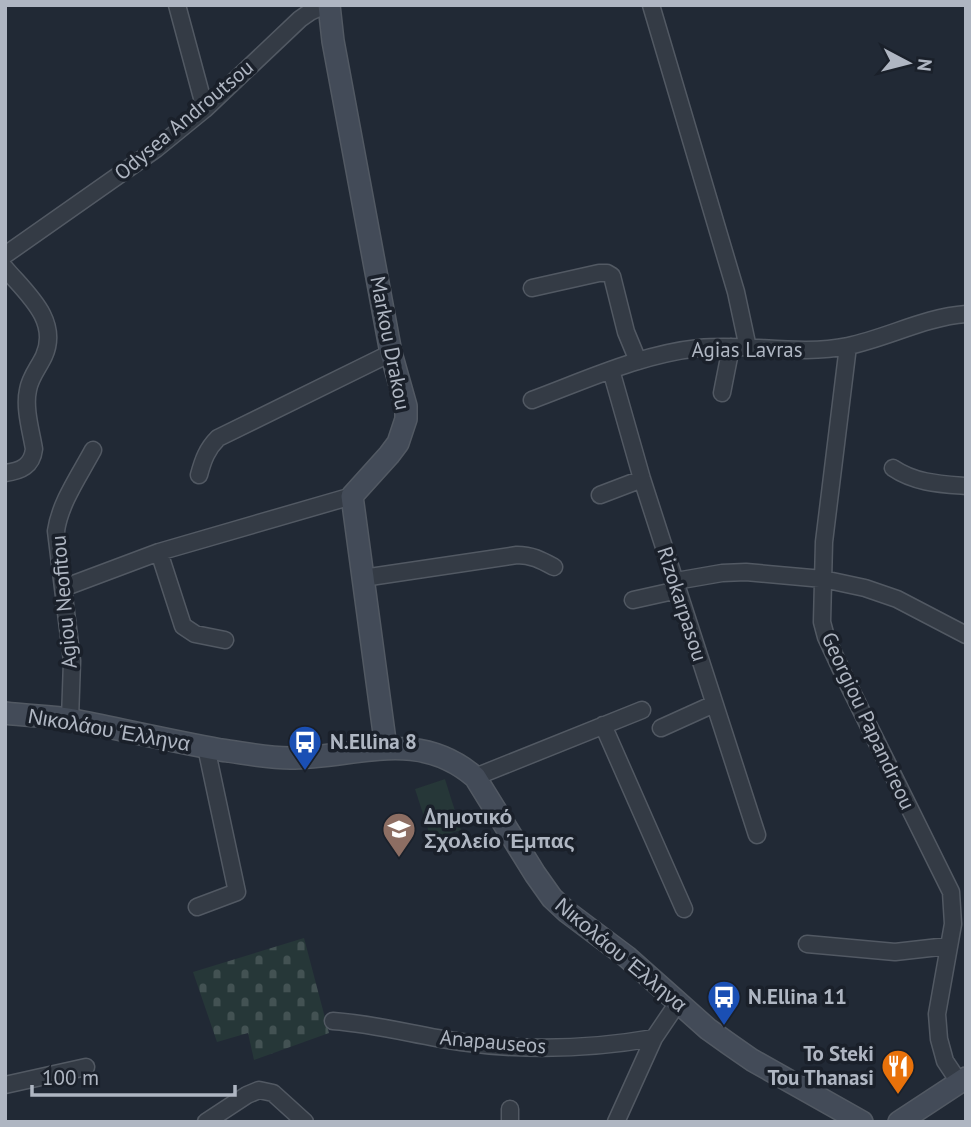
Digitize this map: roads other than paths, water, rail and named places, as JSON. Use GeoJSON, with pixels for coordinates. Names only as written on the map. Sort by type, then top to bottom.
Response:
{"type":"FeatureCollection","features":[{"type":"Feature","properties":{"kind":"street"},"geometry":{"type":"LineString","coordinates":[[177,5],[205,108]]}},
{"type":"Feature","properties":{"kind":"street","name":"Odysea Androutsou"},"geometry":{"type":"LineString","coordinates":[[5,255],[156,149],[205,108],[300,19],[327,5]]}},
{"type":"Feature","properties":{"kind":"street","name":"Markou Drakou"},"geometry":{"type":"LineString","coordinates":[[327,5],[391,353],[406,406],[406,419],[398,443],[352,496]]}},
{"type":"Feature","properties":{"kind":"street"},"geometry":{"type":"LineString","coordinates":[[651,5],[736,292],[739,348],[722,393]]}},
{"type":"Feature","properties":{"kind":"street"},"geometry":{"type":"LineString","coordinates":[[5,268],[43,315],[49,336],[45,354],[28,391],[33,456],[23,468],[5,473]]}},
{"type":"Feature","properties":{"kind":"street"},"geometry":{"type":"LineString","coordinates":[[532,288],[599,273],[612,276],[626,332],[638,361]]}},
{"type":"Feature","properties":{"kind":"street","name":"Agias Lavras"},"geometry":{"type":"LineString","coordinates":[[532,400],[611,370],[674,351],[715,347],[815,349],[848,346],[966,314]]}},
{"type":"Feature","properties":{"kind":"street","name":"Georgiou Papandreou"},"geometry":{"type":"LineString","coordinates":[[848,346],[825,530],[822,622],[826,637],[951,892],[953,924],[937,1014],[939,1039],[946,1061],[963,1080]]}},
{"type":"Feature","properties":{"kind":"street"},"geometry":{"type":"LineString","coordinates":[[199,475],[209,447],[218,438],[391,353]]}},
{"type":"Feature","properties":{"kind":"street","name":"Rizokarpasou"},"geometry":{"type":"LineString","coordinates":[[611,370],[642,479],[757,835]]}},
{"type":"Feature","properties":{"kind":"street","name":"Agiou Neofitou"},"geometry":{"type":"LineString","coordinates":[[70,719],[72,661],[56,531],[58,518],[93,450]]}},
{"type":"Feature","properties":{"kind":"street"},"geometry":{"type":"LineString","coordinates":[[893,468],[924,482],[966,486]]}},
{"type":"Feature","properties":{"kind":"street"},"geometry":{"type":"LineString","coordinates":[[600,495],[642,479]]}},
{"type":"Feature","properties":{"kind":"street"},"geometry":{"type":"LineString","coordinates":[[63,588],[159,552],[352,496],[386,748]]}},
{"type":"Feature","properties":{"kind":"street"},"geometry":{"type":"LineString","coordinates":[[159,552],[183,626],[195,634],[225,640]]}},
{"type":"Feature","properties":{"kind":"street"},"geometry":{"type":"LineString","coordinates":[[363,578],[517,555],[528,555],[554,567]]}},
{"type":"Feature","properties":{"kind":"street"},"geometry":{"type":"LineString","coordinates":[[633,600],[713,574],[746,572],[823,579],[865,588],[897,600],[966,635]]}},
{"type":"Feature","properties":{"kind":"street"},"geometry":{"type":"LineString","coordinates":[[661,728],[714,704]]}},
{"type":"Feature","properties":{"kind":"street"},"geometry":{"type":"LineString","coordinates":[[475,777],[642,710]]}},
{"type":"Feature","properties":{"kind":"street","name":"Νικολάου Έλληνα"},"geometry":{"type":"LineString","coordinates":[[5,713],[70,719],[269,757],[290,758],[386,748],[436,754],[463,767],[475,777],[535,874],[552,898],[567,912],[627,957],[708,1029],[752,1060],[862,1122]]}},
{"type":"Feature","properties":{"kind":"street"},"geometry":{"type":"LineString","coordinates":[[603,725],[684,909]]}},
{"type":"Feature","properties":{"kind":"street"},"geometry":{"type":"LineString","coordinates":[[197,907],[237,892],[206,747]]}},
{"type":"Feature","properties":{"kind":"street"},"geometry":{"type":"LineString","coordinates":[[807,944],[895,952],[948,946]]}},
{"type":"Feature","properties":{"kind":"street"},"geometry":{"type":"LineString","coordinates":[[617,1122],[654,1038],[679,1001]]}},
{"type":"Feature","properties":{"kind":"street","name":"Anapauseos"},"geometry":{"type":"LineString","coordinates":[[333,1021],[370,1025],[465,1043],[542,1047],[615,1044],[654,1038]]}},
{"type":"Feature","properties":{"kind":"street"},"geometry":{"type":"LineString","coordinates":[[5,1085],[86,1067]]}},
{"type":"Feature","properties":{"kind":"street"},"geometry":{"type":"LineString","coordinates":[[900,1122],[963,1080]]}},
{"type":"Feature","properties":{"kind":"street"},"geometry":{"type":"LineString","coordinates":[[206,1122],[259,1090],[273,1093],[305,1122]]}},
{"type":"Feature","properties":{"kind":"place","name":"N.Ellina 8"},"geometry":{"type":"Point","coordinates":[305,772]}},
{"type":"Feature","properties":{"kind":"place","name":"Δημοτικό Σχολείο Έμπας"},"geometry":{"type":"Point","coordinates":[399,859]}},
{"type":"Feature","properties":{"kind":"place","name":"N.Ellina 11"},"geometry":{"type":"Point","coordinates":[724,1027]}},
{"type":"Feature","properties":{"kind":"place","name":"To Steki Tou Thanasi"},"geometry":{"type":"Point","coordinates":[898,1096]}}]}
